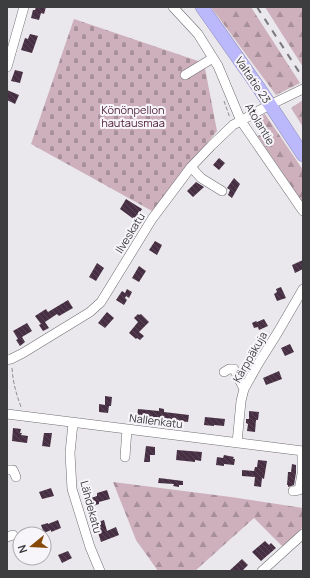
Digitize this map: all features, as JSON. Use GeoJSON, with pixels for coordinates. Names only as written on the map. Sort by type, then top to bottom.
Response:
{"type":"FeatureCollection","features":[{"type":"Feature","properties":{"kind":"highway","name":"Valtatie 23"},"geometry":{"type":"LineString","coordinates":[[202,7],[259,88],[303,155]]}},
{"type":"Feature","properties":{"kind":"street"},"geometry":{"type":"LineString","coordinates":[[7,67],[24,7]]}},
{"type":"Feature","properties":{"kind":"street","name":"Atolantie"},"geometry":{"type":"LineString","coordinates":[[174,7],[198,34],[218,66],[241,121],[303,211]]}},
{"type":"Feature","properties":{"kind":"street"},"geometry":{"type":"LineString","coordinates":[[185,75],[213,58]]}},
{"type":"Feature","properties":{"kind":"street"},"geometry":{"type":"LineString","coordinates":[[276,102],[303,89]]}},
{"type":"Feature","properties":{"kind":"street","name":"Ilveskatu"},"geometry":{"type":"LineString","coordinates":[[9,360],[90,312],[100,302],[152,219],[191,167],[233,125],[264,108]]}},
{"type":"Feature","properties":{"kind":"street"},"geometry":{"type":"LineString","coordinates":[[191,167],[202,178],[222,191]]}},
{"type":"Feature","properties":{"kind":"street","name":"Kärppäkuja"},"geometry":{"type":"LineString","coordinates":[[237,443],[241,401],[244,390],[303,289]]}},
{"type":"Feature","properties":{"kind":"street"},"geometry":{"type":"LineString","coordinates":[[224,372],[229,369],[234,369],[244,390]]}},
{"type":"Feature","properties":{"kind":"street","name":"Nallenkatu"},"geometry":{"type":"LineString","coordinates":[[7,414],[302,451]]}},
{"type":"Feature","properties":{"kind":"street","name":"Lähdekatu"},"geometry":{"type":"LineString","coordinates":[[73,423],[70,453],[72,490],[90,547],[100,571]]}},
{"type":"Feature","properties":{"kind":"street"},"geometry":{"type":"LineString","coordinates":[[125,457],[127,429]]}},
{"type":"Feature","properties":{"kind":"street"},"geometry":{"type":"LineString","coordinates":[[293,491],[300,490],[302,451]]}},
{"type":"Feature","properties":{"kind":"street"},"geometry":{"type":"LineString","coordinates":[[7,470],[13,470],[16,478]]}},
{"type":"Feature","properties":{"kind":"street"},"geometry":{"type":"LineString","coordinates":[[262,571],[303,534]]}},
{"type":"Feature","properties":{"kind":"path"},"geometry":{"type":"LineString","coordinates":[[9,360],[13,381],[21,407],[21,416]]}},
{"type":"Feature","properties":{"kind":"green space"},"geometry":{"type":"Polygon","coordinates":[[[211,7],[251,7],[300,83],[276,95],[211,7]]]}},
{"type":"Feature","properties":{"kind":"green space"},"geometry":{"type":"Polygon","coordinates":[[[265,7],[303,7],[303,67],[265,7]]]}},
{"type":"Feature","properties":{"kind":"green space","name":"Könönpellon hautausmaa"},"geometry":{"type":"Polygon","coordinates":[[[74,19],[204,63],[217,131],[152,211],[31,144],[74,19]]]}},
{"type":"Feature","properties":{"kind":"green space"},"geometry":{"type":"Polygon","coordinates":[[[303,100],[303,127],[291,108],[303,100]]]}},
{"type":"Feature","properties":{"kind":"green space"},"geometry":{"type":"Polygon","coordinates":[[[265,114],[303,170],[303,204],[258,136],[262,133],[259,118],[265,114]]]}},
{"type":"Feature","properties":{"kind":"green space"},"geometry":{"type":"Polygon","coordinates":[[[113,482],[303,508],[303,527],[283,547],[254,518],[195,571],[158,571],[136,540],[113,482]]]}},
{"type":"Feature","properties":{"kind":"building"},"geometry":{"type":"Polygon","coordinates":[[[36,7],[46,7],[44,14],[41,13],[39,20],[31,18],[33,10],[35,10],[36,7]]]}},
{"type":"Feature","properties":{"kind":"building"},"geometry":{"type":"Polygon","coordinates":[[[30,34],[38,36],[32,53],[21,50],[25,38],[28,39],[30,34]]]}},
{"type":"Feature","properties":{"kind":"building"},"geometry":{"type":"Polygon","coordinates":[[[15,70],[23,72],[20,83],[11,81],[15,70]]]}},
{"type":"Feature","properties":{"kind":"building"},"geometry":{"type":"Polygon","coordinates":[[[7,90],[19,95],[15,104],[7,100],[7,90]]]}},
{"type":"Feature","properties":{"kind":"building"},"geometry":{"type":"Polygon","coordinates":[[[219,158],[225,163],[219,170],[213,165],[219,158]]]}},
{"type":"Feature","properties":{"kind":"building"},"geometry":{"type":"Polygon","coordinates":[[[234,178],[240,184],[232,198],[228,195],[230,190],[227,188],[234,178]]]}},
{"type":"Feature","properties":{"kind":"building"},"geometry":{"type":"Polygon","coordinates":[[[196,182],[204,187],[193,197],[187,191],[196,182]]]}},
{"type":"Feature","properties":{"kind":"building"},"geometry":{"type":"Polygon","coordinates":[[[126,199],[142,209],[135,220],[120,209],[126,199]]]}},
{"type":"Feature","properties":{"kind":"building"},"geometry":{"type":"Polygon","coordinates":[[[155,241],[162,245],[157,255],[149,250],[155,241]]]}},
{"type":"Feature","properties":{"kind":"building"},"geometry":{"type":"Polygon","coordinates":[[[303,260],[303,269],[295,273],[292,265],[303,260]]]}},
{"type":"Feature","properties":{"kind":"building"},"geometry":{"type":"Polygon","coordinates":[[[97,263],[104,268],[96,281],[89,277],[97,263]]]}},
{"type":"Feature","properties":{"kind":"building"},"geometry":{"type":"Polygon","coordinates":[[[139,266],[146,271],[139,282],[132,278],[139,266]]]}},
{"type":"Feature","properties":{"kind":"building"},"geometry":{"type":"Polygon","coordinates":[[[281,287],[286,298],[277,301],[274,294],[277,292],[276,289],[281,287]]]}},
{"type":"Feature","properties":{"kind":"building"},"geometry":{"type":"Polygon","coordinates":[[[127,289],[132,292],[129,298],[126,296],[125,298],[127,300],[124,305],[116,300],[122,291],[125,293],[127,289]]]}},
{"type":"Feature","properties":{"kind":"building"},"geometry":{"type":"Polygon","coordinates":[[[68,300],[73,308],[59,316],[57,314],[45,322],[49,328],[43,331],[39,325],[41,324],[35,316],[46,309],[48,312],[68,300]]]}},
{"type":"Feature","properties":{"kind":"building"},"geometry":{"type":"Polygon","coordinates":[[[107,312],[114,318],[105,328],[98,323],[107,312]]]}},
{"type":"Feature","properties":{"kind":"building"},"geometry":{"type":"Polygon","coordinates":[[[138,314],[141,314],[149,322],[139,332],[144,336],[140,340],[137,338],[136,339],[129,333],[138,322],[134,318],[138,314]]]}},
{"type":"Feature","properties":{"kind":"building"},"geometry":{"type":"Polygon","coordinates":[[[264,319],[268,326],[259,330],[258,327],[254,328],[252,323],[264,319]]]}},
{"type":"Feature","properties":{"kind":"building"},"geometry":{"type":"Polygon","coordinates":[[[27,323],[32,331],[22,337],[25,342],[20,346],[13,331],[27,323]]]}},
{"type":"Feature","properties":{"kind":"building"},"geometry":{"type":"Polygon","coordinates":[[[290,344],[294,352],[285,356],[281,348],[290,344]]]}},
{"type":"Feature","properties":{"kind":"building"},"geometry":{"type":"Polygon","coordinates":[[[279,371],[282,379],[266,385],[263,378],[279,371]]]}},
{"type":"Feature","properties":{"kind":"building"},"geometry":{"type":"Polygon","coordinates":[[[105,396],[112,397],[111,406],[109,406],[108,413],[99,412],[99,404],[105,405],[105,396]]]}},
{"type":"Feature","properties":{"kind":"building"},"geometry":{"type":"Polygon","coordinates":[[[159,408],[164,409],[164,412],[189,415],[188,422],[180,421],[180,423],[170,422],[171,419],[137,417],[138,409],[159,411],[159,408]]]}},
{"type":"Feature","properties":{"kind":"building"},"geometry":{"type":"Polygon","coordinates":[[[249,411],[259,412],[258,420],[256,420],[255,432],[247,431],[248,424],[246,423],[246,419],[249,419],[249,411]]]}},
{"type":"Feature","properties":{"kind":"building"},"geometry":{"type":"Polygon","coordinates":[[[205,417],[225,419],[224,426],[204,425],[205,417]]]}},
{"type":"Feature","properties":{"kind":"building"},"geometry":{"type":"Polygon","coordinates":[[[13,428],[21,429],[21,435],[28,436],[27,443],[12,441],[13,428]]]}},
{"type":"Feature","properties":{"kind":"building"},"geometry":{"type":"Polygon","coordinates":[[[44,433],[52,433],[50,447],[42,446],[44,433]]]}},
{"type":"Feature","properties":{"kind":"building"},"geometry":{"type":"Polygon","coordinates":[[[146,446],[155,447],[155,455],[150,455],[150,462],[144,462],[146,446]]]}},
{"type":"Feature","properties":{"kind":"building"},"geometry":{"type":"Polygon","coordinates":[[[177,450],[202,452],[201,461],[195,460],[195,462],[176,460],[177,450]]]}},
{"type":"Feature","properties":{"kind":"building"},"geometry":{"type":"Polygon","coordinates":[[[224,455],[234,457],[234,465],[216,465],[217,457],[223,458],[224,455]]]}},
{"type":"Feature","properties":{"kind":"building"},"geometry":{"type":"Polygon","coordinates":[[[258,460],[267,461],[261,487],[254,486],[255,477],[242,476],[242,470],[254,471],[255,467],[257,467],[258,460]]]}},
{"type":"Feature","properties":{"kind":"building"},"geometry":{"type":"Polygon","coordinates":[[[292,464],[296,465],[294,485],[288,487],[288,472],[291,472],[292,464]]]}},
{"type":"Feature","properties":{"kind":"building"},"geometry":{"type":"Polygon","coordinates":[[[159,478],[183,481],[183,485],[179,485],[179,487],[173,486],[174,484],[158,483],[159,478]]]}},
{"type":"Feature","properties":{"kind":"building"},"geometry":{"type":"Polygon","coordinates":[[[51,488],[54,496],[42,499],[39,492],[51,488]]]}},
{"type":"Feature","properties":{"kind":"building"},"geometry":{"type":"Polygon","coordinates":[[[107,490],[110,499],[99,502],[99,504],[90,507],[88,499],[97,496],[97,493],[107,490]]]}},
{"type":"Feature","properties":{"kind":"building"},"geometry":{"type":"Polygon","coordinates":[[[58,520],[61,528],[52,532],[52,526],[41,525],[58,520]]]}},
{"type":"Feature","properties":{"kind":"building"},"geometry":{"type":"Polygon","coordinates":[[[104,520],[107,531],[116,527],[119,535],[101,542],[95,523],[104,520]]]}},
{"type":"Feature","properties":{"kind":"building"},"geometry":{"type":"Polygon","coordinates":[[[265,541],[269,545],[271,543],[276,548],[261,561],[252,552],[265,541]]]}},
{"type":"Feature","properties":{"kind":"building"},"geometry":{"type":"Polygon","coordinates":[[[68,551],[72,558],[62,563],[58,555],[68,551]]]}},
{"type":"Feature","properties":{"kind":"building"},"geometry":{"type":"Polygon","coordinates":[[[242,559],[248,565],[242,571],[229,571],[242,559]]]}},
{"type":"Feature","properties":{"kind":"railway"},"geometry":{"type":"LineString","coordinates":[[257,7],[303,78]]}}]}
